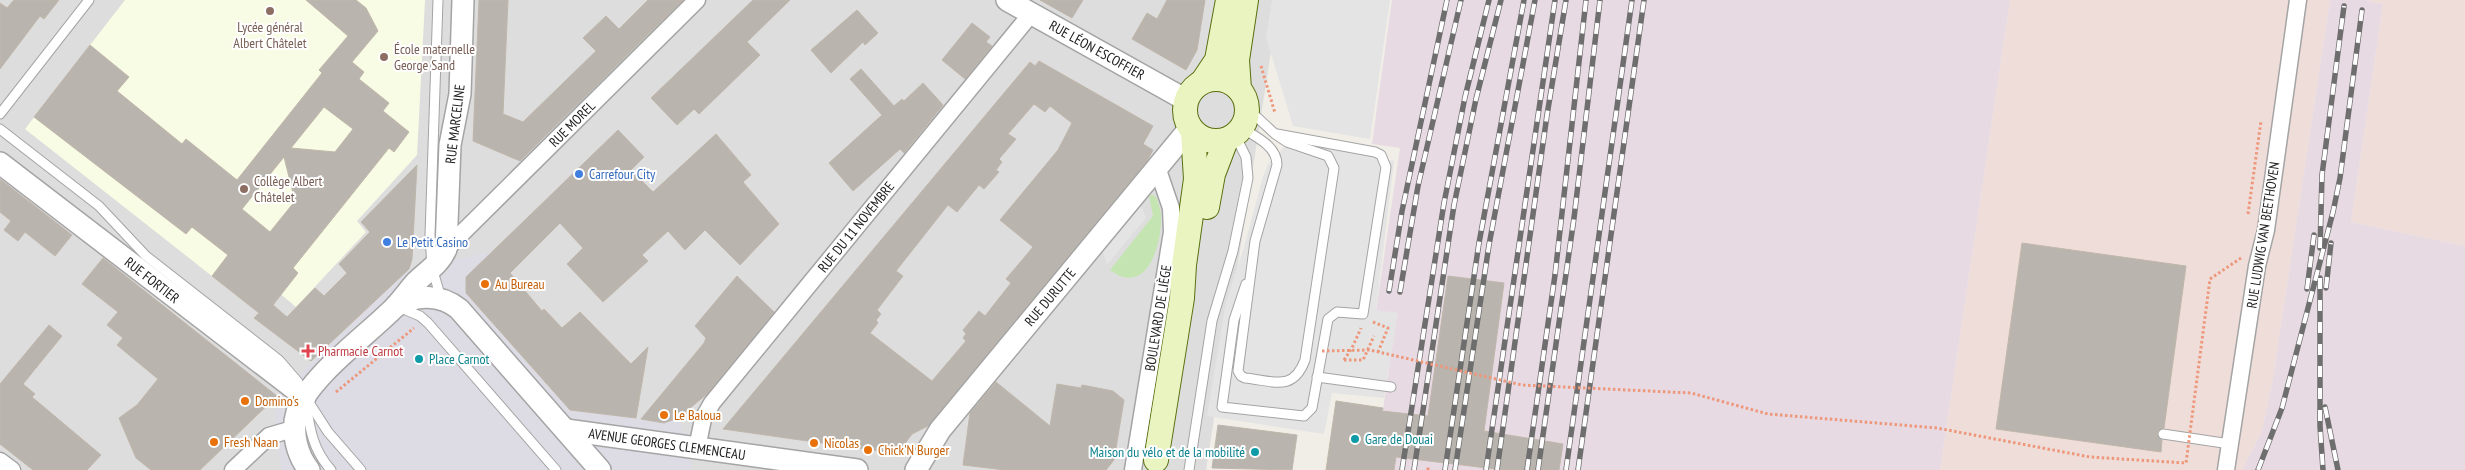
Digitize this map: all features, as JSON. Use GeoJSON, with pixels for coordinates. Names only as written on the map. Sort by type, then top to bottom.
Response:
{"type":"FeatureCollection","features":[{"type":"Feature","properties":{"kind":"main road"},"geometry":{"type":"LineString","coordinates":[[1203,81],[1220,79],[1232,83],[1238,120],[1208,140],[1192,130],[1185,117],[1186,100],[1191,91],[1203,81],[1217,60],[1228,0]]}},
{"type":"Feature","properties":{"kind":"main road","name":"BOULEVARD DE LIÈGE"},"geometry":{"type":"LineString","coordinates":[[1182,298],[1202,233],[1214,169],[1238,120],[1237,60],[1246,0]]}},
{"type":"Feature","properties":{"kind":"main road","name":"BOULEVARD DE LIÈGE"},"geometry":{"type":"LineString","coordinates":[[1156,460],[1182,298],[1184,265],[1196,170],[1192,130]]}},
{"type":"Feature","properties":{"kind":"street","name":"RUE MARCELINE"},"geometry":{"type":"LineString","coordinates":[[446,249],[450,145],[460,94],[463,0]]}},
{"type":"Feature","properties":{"kind":"street","name":"RUE MOREL"},"geometry":{"type":"LineString","coordinates":[[446,249],[697,0]]}},
{"type":"Feature","properties":{"kind":"street","name":"RUE LÉON ESCOFFIER"},"geometry":{"type":"LineString","coordinates":[[1007,0],[1186,100]]}},
{"type":"Feature","properties":{"kind":"street","name":"RUE LUDWIG VAN BEETHOVEN"},"geometry":{"type":"LineString","coordinates":[[2226,470],[2298,0]]}},
{"type":"Feature","properties":{"kind":"street","name":"RUE DU 11 NOVEMBRE"},"geometry":{"type":"LineString","coordinates":[[697,448],[703,419],[712,403],[1031,14]]}},
{"type":"Feature","properties":{"kind":"street","name":"RUE DURUTTE"},"geometry":{"type":"LineString","coordinates":[[916,470],[940,430],[1157,168],[1192,130]]}},
{"type":"Feature","properties":{"kind":"street","name":"RUE FORTIER"},"geometry":{"type":"LineString","coordinates":[[0,163],[305,397]]}},
{"type":"Feature","properties":{"kind":"street","name":"BOULEVARD DE LIÈGE"},"geometry":{"type":"LineString","coordinates":[[1133,470],[1172,232],[1171,208],[1157,168]]}},
{"type":"Feature","properties":{"kind":"street"},"geometry":{"type":"LineString","coordinates":[[309,470],[299,456],[296,428],[296,415],[305,397],[327,371],[396,306],[414,284],[440,262],[446,249]]}},
{"type":"Feature","properties":{"kind":"street"},"geometry":{"type":"LineString","coordinates":[[396,306],[414,298],[441,299],[453,304],[465,315],[600,470]]}},
{"type":"Feature","properties":{"kind":"street"},"geometry":{"type":"LineString","coordinates":[[233,470],[268,436],[296,428]]}},
{"type":"Feature","properties":{"kind":"street","name":"AVENUE GEORGES CLEMENCEAU"},"geometry":{"type":"LineString","coordinates":[[566,430],[857,470]]}},
{"type":"Feature","properties":{"kind":"street"},"geometry":{"type":"LineString","coordinates":[[0,461],[12,470]]}},
{"type":"Feature","properties":{"kind":"lane"},"geometry":{"type":"LineString","coordinates":[[0,114],[89,0]]}},
{"type":"Feature","properties":{"kind":"lane"},"geometry":{"type":"LineString","coordinates":[[438,0],[430,235],[432,268],[441,299],[458,322],[587,470]]}},
{"type":"Feature","properties":{"kind":"lane"},"geometry":{"type":"LineString","coordinates":[[1238,120],[1275,134],[1298,147],[1328,156],[1334,168],[1305,360],[1300,374],[1293,380],[1283,382],[1245,378],[1240,376],[1238,371],[1257,229],[1276,171],[1277,159],[1266,144],[1238,120]]}},
{"type":"Feature","properties":{"kind":"lane"},"geometry":{"type":"LineString","coordinates":[[1189,470],[1212,321],[1233,251],[1248,178],[1248,164],[1238,120]]}},
{"type":"Feature","properties":{"kind":"lane"},"geometry":{"type":"LineString","coordinates":[[0,130],[99,206],[146,256],[279,360],[291,372],[328,432],[361,470]]}},
{"type":"Feature","properties":{"kind":"lane"},"geometry":{"type":"LineString","coordinates":[[1251,272],[1236,311],[1222,407],[1304,416],[1312,408],[1328,319],[1337,312],[1363,314],[1386,167],[1381,155],[1375,152],[1275,134]]}},
{"type":"Feature","properties":{"kind":"lane"},"geometry":{"type":"LineString","coordinates":[[396,306],[414,313],[428,323],[556,470]]}},
{"type":"Feature","properties":{"kind":"lane"},"geometry":{"type":"LineString","coordinates":[[1317,377],[1392,387]]}},
{"type":"Feature","properties":{"kind":"lane"},"geometry":{"type":"LineString","coordinates":[[305,397],[314,445],[319,456],[331,470]]}},
{"type":"Feature","properties":{"kind":"lane"},"geometry":{"type":"LineString","coordinates":[[2163,434],[2230,444]]}},
{"type":"Feature","properties":{"kind":"path"},"geometry":{"type":"LineString","coordinates":[[1322,351],[1370,350],[1522,385],[1691,393],[1768,414],[1937,428],[2090,457],[2186,463],[2210,279],[2262,244]]}},
{"type":"Feature","properties":{"kind":"path"},"geometry":{"type":"LineString","coordinates":[[1364,319],[1388,328],[1378,352]]}},
{"type":"Feature","properties":{"kind":"path"},"geometry":{"type":"LineString","coordinates":[[330,390],[336,392],[417,325]]}},
{"type":"Feature","properties":{"kind":"path"},"geometry":{"type":"LineString","coordinates":[[1361,326],[1352,348],[1344,360],[1363,360],[1374,336],[1370,350]]}},
{"type":"Feature","properties":{"kind":"shaded area"},"geometry":{"type":"Polygon","coordinates":[[[0,0],[1279,0],[1206,470],[0,470],[0,0]]]}},
{"type":"Feature","properties":{"kind":"shaded area","name":"Collège Albert Châtelet"},"geometry":{"type":"Polygon","coordinates":[[[125,0],[425,0],[417,155],[357,221],[366,232],[296,307],[277,291],[259,313],[25,129],[125,0]]]}},
{"type":"Feature","properties":{"kind":"shaded area"},"geometry":{"type":"Polygon","coordinates":[[[1272,0],[1390,0],[1370,139],[1293,126],[1266,37],[1272,0]]]}},
{"type":"Feature","properties":{"kind":"shaded area"},"geometry":{"type":"Polygon","coordinates":[[[1392,0],[2010,0],[1940,470],[1374,470],[1397,314],[1376,311],[1400,148],[1372,144],[1392,0]]]}},
{"type":"Feature","properties":{"kind":"shaded area"},"geometry":{"type":"Polygon","coordinates":[[[2010,0],[2330,0],[2273,378],[2262,431],[2242,470],[1940,470],[2010,0]]]}},
{"type":"Feature","properties":{"kind":"shaded area"},"geometry":{"type":"Polygon","coordinates":[[[2330,0],[2365,0],[2383,4],[2351,222],[2465,246],[2465,470],[2242,470],[2262,431],[2273,378],[2330,0]]]}},
{"type":"Feature","properties":{"kind":"shaded area"},"geometry":{"type":"Polygon","coordinates":[[[2365,0],[2465,0],[2465,246],[2351,222],[2383,4],[2365,0]]]}},
{"type":"Feature","properties":{"kind":"shaded area"},"geometry":{"type":"Polygon","coordinates":[[[1291,140],[1394,161],[1376,310],[1398,313],[1384,398],[1332,393],[1324,434],[1207,416],[1226,302],[1244,247],[1263,177],[1268,164],[1291,140]]]}},
{"type":"Feature","properties":{"kind":"shaded area"},"geometry":{"type":"Polygon","coordinates":[[[1139,200],[1146,218],[1107,265],[1101,246],[1139,200]]]}},
{"type":"Feature","properties":{"kind":"shaded area","name":"Place Carnot"},"geometry":{"type":"Polygon","coordinates":[[[492,252],[466,276],[466,293],[545,383],[571,409],[664,423],[678,418],[689,447],[692,470],[282,470],[275,433],[277,396],[409,269],[492,252]]]}},
{"type":"Feature","properties":{"kind":"green space"},"geometry":{"type":"Polygon","coordinates":[[[1153,195],[1156,197],[1161,216],[1161,228],[1155,253],[1143,273],[1134,277],[1123,277],[1110,270],[1153,216],[1149,196],[1153,195]]]}},
{"type":"Feature","properties":{"kind":"building"},"geometry":{"type":"Polygon","coordinates":[[[14,0],[59,0],[44,19],[40,16],[0,69],[0,3],[7,8],[14,0]]]}},
{"type":"Feature","properties":{"kind":"building"},"geometry":{"type":"Polygon","coordinates":[[[306,0],[356,0],[366,8],[378,31],[352,62],[364,72],[359,79],[389,103],[383,111],[409,132],[394,152],[389,148],[293,268],[298,273],[273,305],[287,317],[315,288],[324,296],[347,273],[339,264],[370,232],[361,222],[417,165],[412,259],[409,269],[311,361],[254,318],[259,313],[212,276],[228,255],[192,227],[186,234],[34,117],[90,45],[129,77],[117,91],[182,144],[186,139],[237,180],[322,73],[319,70],[348,36],[306,0]],[[324,107],[291,148],[335,152],[353,129],[324,107]],[[284,157],[242,209],[270,232],[295,201],[284,157]]]}},
{"type":"Feature","properties":{"kind":"building"},"geometry":{"type":"Polygon","coordinates":[[[479,0],[508,0],[503,114],[523,122],[596,51],[583,38],[606,16],[619,29],[648,0],[683,0],[520,161],[473,141],[479,0]]]}},
{"type":"Feature","properties":{"kind":"building"},"geometry":{"type":"Polygon","coordinates":[[[753,0],[790,0],[747,42],[760,55],[699,114],[694,109],[677,125],[651,98],[753,0]]]}},
{"type":"Feature","properties":{"kind":"building"},"geometry":{"type":"Polygon","coordinates":[[[1040,0],[1083,0],[1072,18],[1040,0]]]}},
{"type":"Feature","properties":{"kind":"building"},"geometry":{"type":"Polygon","coordinates":[[[1167,0],[1205,0],[1197,50],[1186,70],[1132,39],[1147,13],[1157,19],[1167,0]]]}},
{"type":"Feature","properties":{"kind":"building"},"geometry":{"type":"Polygon","coordinates":[[[857,10],[878,33],[865,45],[863,42],[831,73],[811,50],[857,10]]]}},
{"type":"Feature","properties":{"kind":"building"},"geometry":{"type":"Polygon","coordinates":[[[972,23],[990,37],[986,42],[992,46],[965,79],[942,60],[972,23]]]}},
{"type":"Feature","properties":{"kind":"building"},"geometry":{"type":"Polygon","coordinates":[[[1039,61],[1153,126],[1143,144],[1153,150],[1147,161],[928,426],[912,434],[900,450],[892,453],[723,429],[1030,62],[1035,66],[1039,61]],[[1034,104],[1008,134],[1016,139],[999,159],[1002,162],[996,170],[999,172],[984,189],[979,185],[957,212],[948,205],[896,271],[903,276],[877,310],[881,314],[876,320],[878,323],[870,333],[932,381],[966,341],[963,338],[966,334],[963,330],[979,311],[985,316],[1011,283],[1006,279],[1033,247],[1000,220],[1058,150],[1072,123],[1050,106],[1045,112],[1034,104]]]}},
{"type":"Feature","properties":{"kind":"building"},"geometry":{"type":"Polygon","coordinates":[[[861,69],[894,106],[902,99],[904,101],[923,83],[943,105],[904,153],[900,149],[853,191],[829,163],[882,115],[850,79],[861,69]]]}},
{"type":"Feature","properties":{"kind":"building"},"geometry":{"type":"Polygon","coordinates":[[[618,130],[644,157],[631,170],[653,192],[716,134],[751,175],[743,182],[779,224],[740,265],[705,230],[685,250],[668,231],[642,255],[648,261],[603,302],[567,264],[583,248],[560,223],[510,273],[542,311],[544,309],[562,328],[580,312],[631,364],[648,347],[636,418],[570,410],[466,293],[466,277],[618,130]]]}},
{"type":"Feature","properties":{"kind":"building"},"geometry":{"type":"Polygon","coordinates":[[[0,179],[72,235],[55,256],[25,232],[18,241],[4,230],[11,221],[0,212],[0,179]]]}},
{"type":"Feature","properties":{"kind":"building"},"geometry":{"type":"Polygon","coordinates":[[[2022,243],[2186,266],[2164,428],[2158,430],[2157,434],[2162,440],[2161,452],[1996,429],[2022,243]]]}},
{"type":"Feature","properties":{"kind":"building"},"geometry":{"type":"Polygon","coordinates":[[[103,258],[277,396],[200,470],[151,470],[136,458],[119,418],[137,405],[158,379],[117,345],[123,338],[107,325],[118,312],[82,284],[103,258]]]}},
{"type":"Feature","properties":{"kind":"building"},"geometry":{"type":"Polygon","coordinates":[[[737,276],[774,312],[707,394],[678,418],[664,423],[641,419],[704,343],[706,338],[695,326],[737,276]]]}},
{"type":"Feature","properties":{"kind":"building"},"geometry":{"type":"Polygon","coordinates":[[[1448,276],[1504,283],[1484,431],[1563,444],[1559,470],[1503,470],[1396,457],[1394,470],[1326,470],[1336,401],[1383,408],[1382,411],[1428,416],[1448,276]]]}},
{"type":"Feature","properties":{"kind":"building"},"geometry":{"type":"Polygon","coordinates":[[[49,325],[62,336],[23,384],[35,394],[32,397],[101,455],[87,470],[33,470],[0,444],[0,384],[49,325]]]}},
{"type":"Feature","properties":{"kind":"building"},"geometry":{"type":"Polygon","coordinates":[[[996,382],[1050,426],[1057,384],[1081,388],[1082,385],[1113,391],[1124,400],[1114,460],[1106,470],[1005,470],[963,465],[970,413],[996,382]]]}},
{"type":"Feature","properties":{"kind":"building","name":"Maison du vélo et de la mobilité"},"geometry":{"type":"Polygon","coordinates":[[[1218,425],[1297,435],[1292,470],[1212,468],[1218,425]]]}},
{"type":"Feature","properties":{"kind":"railway"},"geometry":{"type":"LineString","coordinates":[[1389,291],[1402,211],[1447,0]]}},
{"type":"Feature","properties":{"kind":"railway"},"geometry":{"type":"LineString","coordinates":[[1400,292],[1418,186],[1461,0]]}},
{"type":"Feature","properties":{"kind":"railway"},"geometry":{"type":"LineString","coordinates":[[1402,470],[1444,203],[1465,97],[1489,0]]}},
{"type":"Feature","properties":{"kind":"railway"},"geometry":{"type":"LineString","coordinates":[[1414,470],[1454,205],[1476,99],[1501,0]]}},
{"type":"Feature","properties":{"kind":"railway"},"geometry":{"type":"LineString","coordinates":[[1445,470],[1479,243],[1524,0]]}},
{"type":"Feature","properties":{"kind":"railway"},"geometry":{"type":"LineString","coordinates":[[1455,470],[1489,245],[1535,0]]}},
{"type":"Feature","properties":{"kind":"railway"},"geometry":{"type":"LineString","coordinates":[[1486,470],[1555,0]]}},
{"type":"Feature","properties":{"kind":"railway"},"geometry":{"type":"LineString","coordinates":[[1497,470],[1547,115],[1566,0]]}},
{"type":"Feature","properties":{"kind":"railway"},"geometry":{"type":"LineString","coordinates":[[1527,470],[1555,275],[1586,0]]}},
{"type":"Feature","properties":{"kind":"railway"},"geometry":{"type":"LineString","coordinates":[[1538,470],[1574,218],[1600,0]]}},
{"type":"Feature","properties":{"kind":"railway"},"geometry":{"type":"LineString","coordinates":[[1566,470],[1632,0]]}},
{"type":"Feature","properties":{"kind":"railway"},"geometry":{"type":"LineString","coordinates":[[1578,470],[1644,0]]}},
{"type":"Feature","properties":{"kind":"railway"},"geometry":{"type":"LineString","coordinates":[[2320,248],[2322,175],[2344,6]]}},
{"type":"Feature","properties":{"kind":"railway"},"geometry":{"type":"LineString","coordinates":[[2258,470],[2282,408],[2333,212],[2340,178],[2362,10]]}},
{"type":"Feature","properties":{"kind":"railway"},"geometry":{"type":"LineString","coordinates":[[2307,289],[2314,235]]}},
{"type":"Feature","properties":{"kind":"railway"},"geometry":{"type":"LineString","coordinates":[[2326,288],[2331,243]]}},
{"type":"Feature","properties":{"kind":"railway"},"geometry":{"type":"LineString","coordinates":[[2320,278],[2320,426],[2323,470]]}},
{"type":"Feature","properties":{"kind":"railway"},"geometry":{"type":"LineString","coordinates":[[2325,407],[2338,470]]}},
{"type":"Feature","properties":{"kind":"place","name":"Lycée général Albert Châtelet"},"geometry":{"type":"Point","coordinates":[270,11]}},
{"type":"Feature","properties":{"kind":"place","name":"École maternelle George Sand"},"geometry":{"type":"Point","coordinates":[384,57]}},
{"type":"Feature","properties":{"kind":"place","name":"Carrefour City"},"geometry":{"type":"Point","coordinates":[579,174]}},
{"type":"Feature","properties":{"kind":"place","name":"Collège Albert Châtelet"},"geometry":{"type":"Point","coordinates":[244,189]}},
{"type":"Feature","properties":{"kind":"place","name":"Le Petit Casino"},"geometry":{"type":"Point","coordinates":[387,242]}},
{"type":"Feature","properties":{"kind":"place","name":"Au Bureau"},"geometry":{"type":"Point","coordinates":[485,284]}},
{"type":"Feature","properties":{"kind":"place","name":"Pharmacie Carnot"},"geometry":{"type":"Point","coordinates":[308,351]}},
{"type":"Feature","properties":{"kind":"place","name":"Place Carnot"},"geometry":{"type":"Point","coordinates":[419,359]}},
{"type":"Feature","properties":{"kind":"place","name":"Domino's"},"geometry":{"type":"Point","coordinates":[245,401]}},
{"type":"Feature","properties":{"kind":"place","name":"Le Baloua"},"geometry":{"type":"Point","coordinates":[664,415]}},
{"type":"Feature","properties":{"kind":"place","name":"Gare de Douai"},"geometry":{"type":"Point","coordinates":[1355,439]}},
{"type":"Feature","properties":{"kind":"place","name":"Fresh Naan"},"geometry":{"type":"Point","coordinates":[214,442]}},
{"type":"Feature","properties":{"kind":"place","name":"Nicolas"},"geometry":{"type":"Point","coordinates":[814,443]}},
{"type":"Feature","properties":{"kind":"place","name":"Chick'N Burger"},"geometry":{"type":"Point","coordinates":[868,450]}},
{"type":"Feature","properties":{"kind":"place","name":"Maison du vélo et de la mobilité"},"geometry":{"type":"Point","coordinates":[1255,452]}}]}
